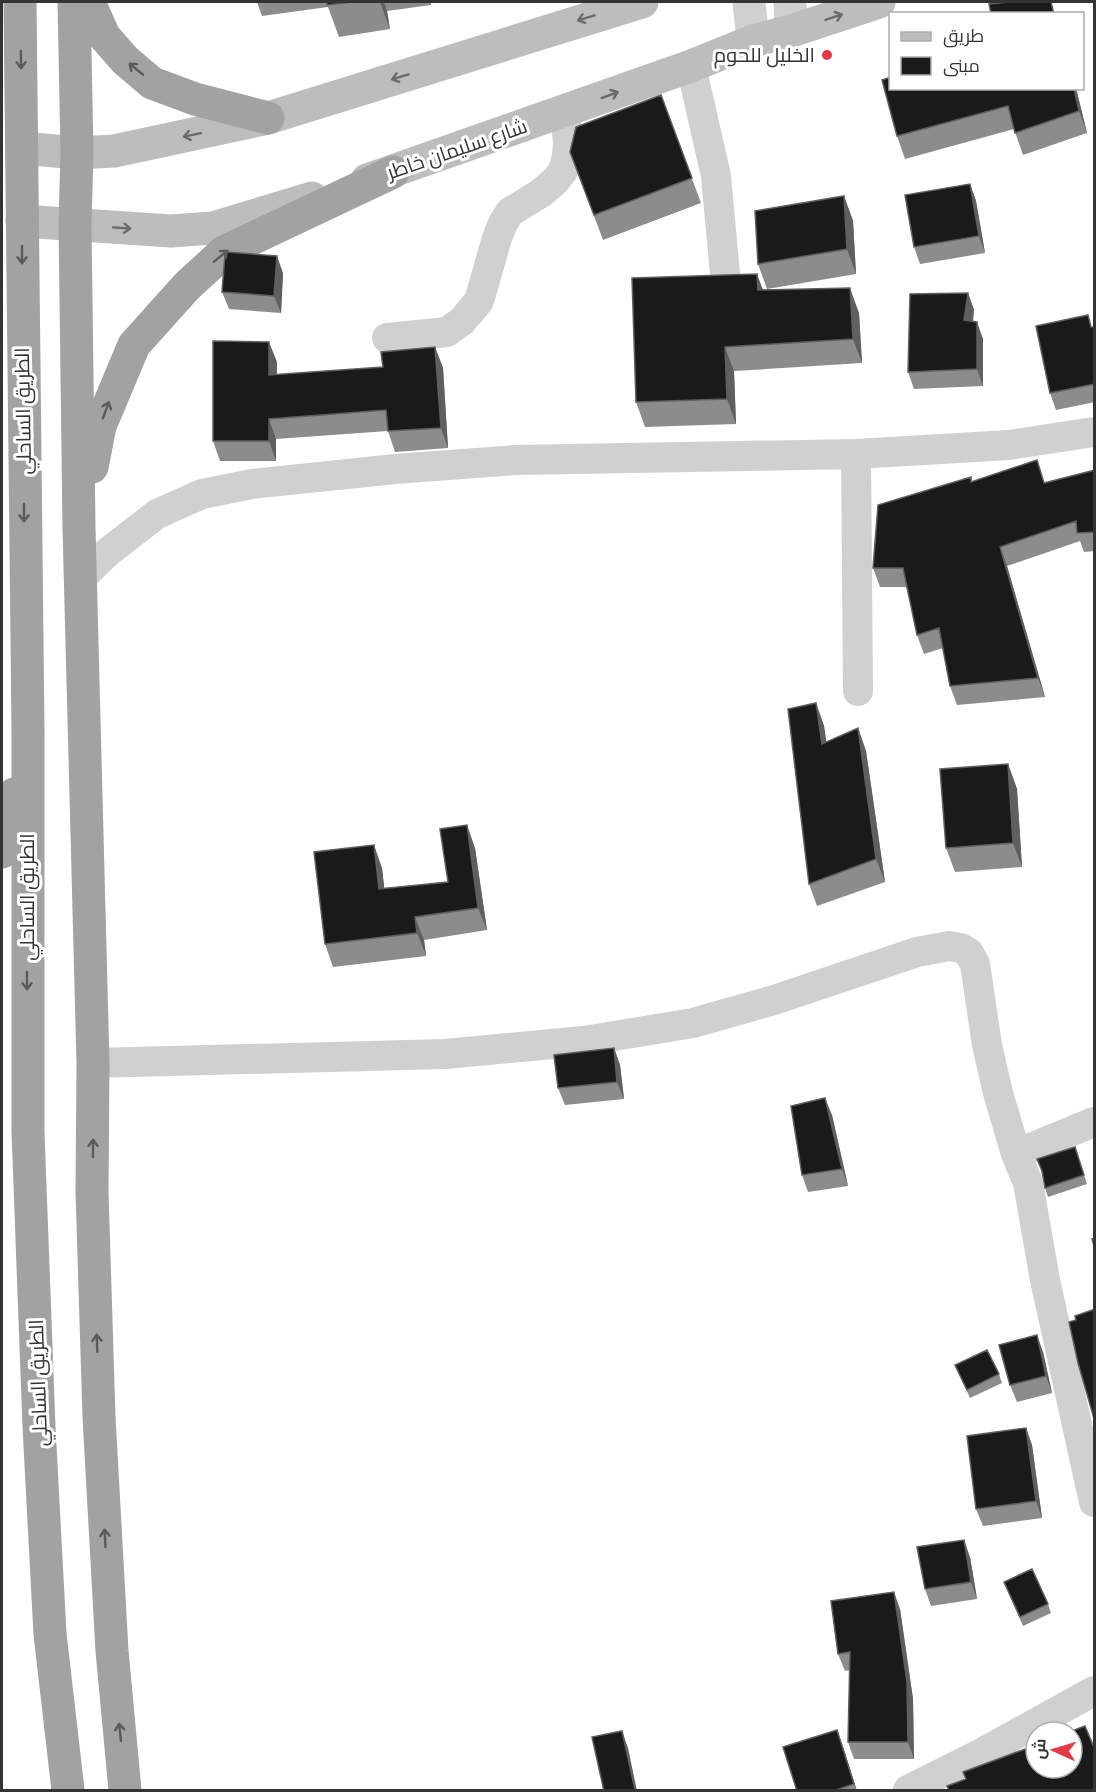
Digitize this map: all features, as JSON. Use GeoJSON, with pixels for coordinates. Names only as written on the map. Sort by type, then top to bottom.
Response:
{"type":"FeatureCollection","features":[{"type":"Feature","properties":{"kind":"highway","name":"الطريق الساحلي"},"geometry":{"type":"LineString","coordinates":[[20,2],[28,731],[28,1131],[50,1634],[68,1791]]}},
{"type":"Feature","properties":{"kind":"highway"},"geometry":{"type":"LineString","coordinates":[[74,2],[79,528],[93,1063],[92,1192],[99,1417],[112,1651],[125,1791]]}},
{"type":"Feature","properties":{"kind":"highway"},"geometry":{"type":"LineString","coordinates":[[89,2],[104,36],[125,60],[152,83],[195,99],[268,118]]}},
{"type":"Feature","properties":{"kind":"highway"},"geometry":{"type":"LineString","coordinates":[[79,528],[100,426],[134,345],[187,286],[224,252],[393,172]]}},
{"type":"Feature","properties":{"kind":"highway"},"geometry":{"type":"LineString","coordinates":[[2,852],[28,731]]}},
{"type":"Feature","properties":{"kind":"main road"},"geometry":{"type":"LineString","coordinates":[[22,148],[77,153],[114,151],[268,118],[642,2]]}},
{"type":"Feature","properties":{"kind":"main road","name":"شارع سليمان خاطر"},"geometry":{"type":"LineString","coordinates":[[22,221],[171,231],[213,228],[268,213],[393,172],[691,66],[753,40],[790,16],[879,2]]}},
{"type":"Feature","properties":{"kind":"street"},"geometry":{"type":"LineString","coordinates":[[749,2],[753,40]]}},
{"type":"Feature","properties":{"kind":"street"},"geometry":{"type":"LineString","coordinates":[[691,66],[716,176],[725,274]]}},
{"type":"Feature","properties":{"kind":"street"},"geometry":{"type":"LineString","coordinates":[[387,338],[447,332],[462,321],[479,301],[497,238],[510,212],[541,193],[563,171],[568,142],[565,111]]}},
{"type":"Feature","properties":{"kind":"street"},"geometry":{"type":"LineString","coordinates":[[81,578],[108,552],[157,514],[202,494],[252,484],[395,469],[516,460],[856,454],[1009,445],[1095,432]]}},
{"type":"Feature","properties":{"kind":"street"},"geometry":{"type":"LineString","coordinates":[[856,454],[858,691]]}},
{"type":"Feature","properties":{"kind":"street"},"geometry":{"type":"LineString","coordinates":[[93,1063],[445,1054],[584,1041],[693,1023],[774,1000],[917,952],[949,946],[961,948],[969,953],[975,964],[987,1045],[998,1093],[1016,1154],[1028,1183],[1045,1280],[1095,1502]]}},
{"type":"Feature","properties":{"kind":"street"},"geometry":{"type":"LineString","coordinates":[[1016,1154],[1095,1122]]}},
{"type":"Feature","properties":{"kind":"street"},"geometry":{"type":"LineString","coordinates":[[908,1791],[1095,1691]]}},
{"type":"Feature","properties":{"kind":"building"},"geometry":{"type":"Polygon","coordinates":[[[327,2],[353,2],[327,5],[327,2]]]}},
{"type":"Feature","properties":{"kind":"building"},"geometry":{"type":"Polygon","coordinates":[[[1051,2],[1054,12],[991,12],[989,4],[1051,2]]]}},
{"type":"Feature","properties":{"kind":"building"},"geometry":{"type":"Polygon","coordinates":[[[889,78],[889,90],[1074,90],[1079,111],[1015,133],[1008,106],[897,136],[882,80],[889,78]]]}},
{"type":"Feature","properties":{"kind":"building"},"geometry":{"type":"Polygon","coordinates":[[[661,95],[692,178],[594,215],[570,152],[576,127],[661,95]]]}},
{"type":"Feature","properties":{"kind":"building"},"geometry":{"type":"Polygon","coordinates":[[[970,184],[979,236],[914,247],[905,195],[970,184]]]}},
{"type":"Feature","properties":{"kind":"building"},"geometry":{"type":"Polygon","coordinates":[[[844,196],[847,249],[758,264],[755,211],[844,196]]]}},
{"type":"Feature","properties":{"kind":"building"},"geometry":{"type":"Polygon","coordinates":[[[227,252],[277,256],[274,296],[222,292],[227,252]]]}},
{"type":"Feature","properties":{"kind":"building"},"geometry":{"type":"Polygon","coordinates":[[[757,274],[758,290],[850,288],[853,339],[725,347],[727,399],[636,402],[632,278],[757,274]]]}},
{"type":"Feature","properties":{"kind":"building"},"geometry":{"type":"Polygon","coordinates":[[[968,293],[964,320],[977,322],[977,369],[908,372],[910,294],[968,293]]]}},
{"type":"Feature","properties":{"kind":"building"},"geometry":{"type":"Polygon","coordinates":[[[1088,315],[1091,327],[1095,327],[1095,384],[1050,393],[1036,326],[1088,315]]]}},
{"type":"Feature","properties":{"kind":"building"},"geometry":{"type":"Polygon","coordinates":[[[213,341],[269,342],[269,375],[383,367],[381,352],[435,347],[441,428],[388,431],[386,410],[269,419],[269,441],[213,441],[213,341]]]}},
{"type":"Feature","properties":{"kind":"building"},"geometry":{"type":"Polygon","coordinates":[[[1037,460],[1044,483],[1095,470],[1095,532],[1077,533],[1076,521],[1000,547],[1038,678],[950,686],[939,628],[917,635],[903,568],[873,568],[878,505],[971,477],[971,482],[1037,460]]]}},
{"type":"Feature","properties":{"kind":"building"},"geometry":{"type":"Polygon","coordinates":[[[816,703],[822,744],[858,728],[876,859],[809,884],[788,709],[816,703]]]}},
{"type":"Feature","properties":{"kind":"building"},"geometry":{"type":"Polygon","coordinates":[[[1008,764],[1013,843],[946,848],[940,769],[1008,764]]]}},
{"type":"Feature","properties":{"kind":"building"},"geometry":{"type":"Polygon","coordinates":[[[467,825],[478,908],[415,917],[417,933],[325,944],[314,852],[374,845],[379,889],[448,882],[440,829],[467,825]]]}},
{"type":"Feature","properties":{"kind":"building"},"geometry":{"type":"Polygon","coordinates":[[[614,1048],[617,1082],[558,1088],[554,1055],[614,1048]]]}},
{"type":"Feature","properties":{"kind":"building"},"geometry":{"type":"Polygon","coordinates":[[[825,1098],[842,1169],[802,1175],[791,1106],[825,1098]]]}},
{"type":"Feature","properties":{"kind":"building"},"geometry":{"type":"Polygon","coordinates":[[[1075,1147],[1084,1175],[1045,1188],[1037,1159],[1075,1147]]]}},
{"type":"Feature","properties":{"kind":"building"},"geometry":{"type":"Polygon","coordinates":[[[1095,1309],[1095,1422],[1069,1322],[1076,1320],[1075,1316],[1095,1309]]]}},
{"type":"Feature","properties":{"kind":"building"},"geometry":{"type":"Polygon","coordinates":[[[1037,1335],[1046,1376],[1010,1385],[999,1345],[1037,1335]]]}},
{"type":"Feature","properties":{"kind":"building"},"geometry":{"type":"Polygon","coordinates":[[[987,1350],[999,1374],[967,1390],[955,1365],[987,1350]]]}},
{"type":"Feature","properties":{"kind":"building"},"geometry":{"type":"Polygon","coordinates":[[[1026,1428],[1036,1501],[976,1509],[967,1436],[1026,1428]]]}},
{"type":"Feature","properties":{"kind":"building"},"geometry":{"type":"Polygon","coordinates":[[[964,1540],[971,1582],[925,1589],[917,1547],[964,1540]]]}},
{"type":"Feature","properties":{"kind":"building"},"geometry":{"type":"Polygon","coordinates":[[[1032,1569],[1048,1604],[1020,1617],[1004,1582],[1032,1569]]]}},
{"type":"Feature","properties":{"kind":"building"},"geometry":{"type":"Polygon","coordinates":[[[894,1592],[907,1682],[908,1742],[848,1742],[850,1652],[838,1654],[831,1601],[894,1592]]]}},
{"type":"Feature","properties":{"kind":"building"},"geometry":{"type":"Polygon","coordinates":[[[1084,1726],[1095,1750],[1095,1791],[949,1791],[947,1786],[966,1779],[963,1772],[1024,1749],[1024,1780],[1084,1780],[1084,1726]]]}},
{"type":"Feature","properties":{"kind":"building"},"geometry":{"type":"Polygon","coordinates":[[[837,1730],[854,1784],[833,1791],[797,1791],[783,1747],[837,1730]]]}},
{"type":"Feature","properties":{"kind":"building"},"geometry":{"type":"Polygon","coordinates":[[[622,1731],[635,1790],[604,1791],[592,1737],[622,1731]]]}},
{"type":"Feature","properties":{"kind":"place","name":"الخليل للحوم"},"geometry":{"type":"Point","coordinates":[827,55]}}]}
